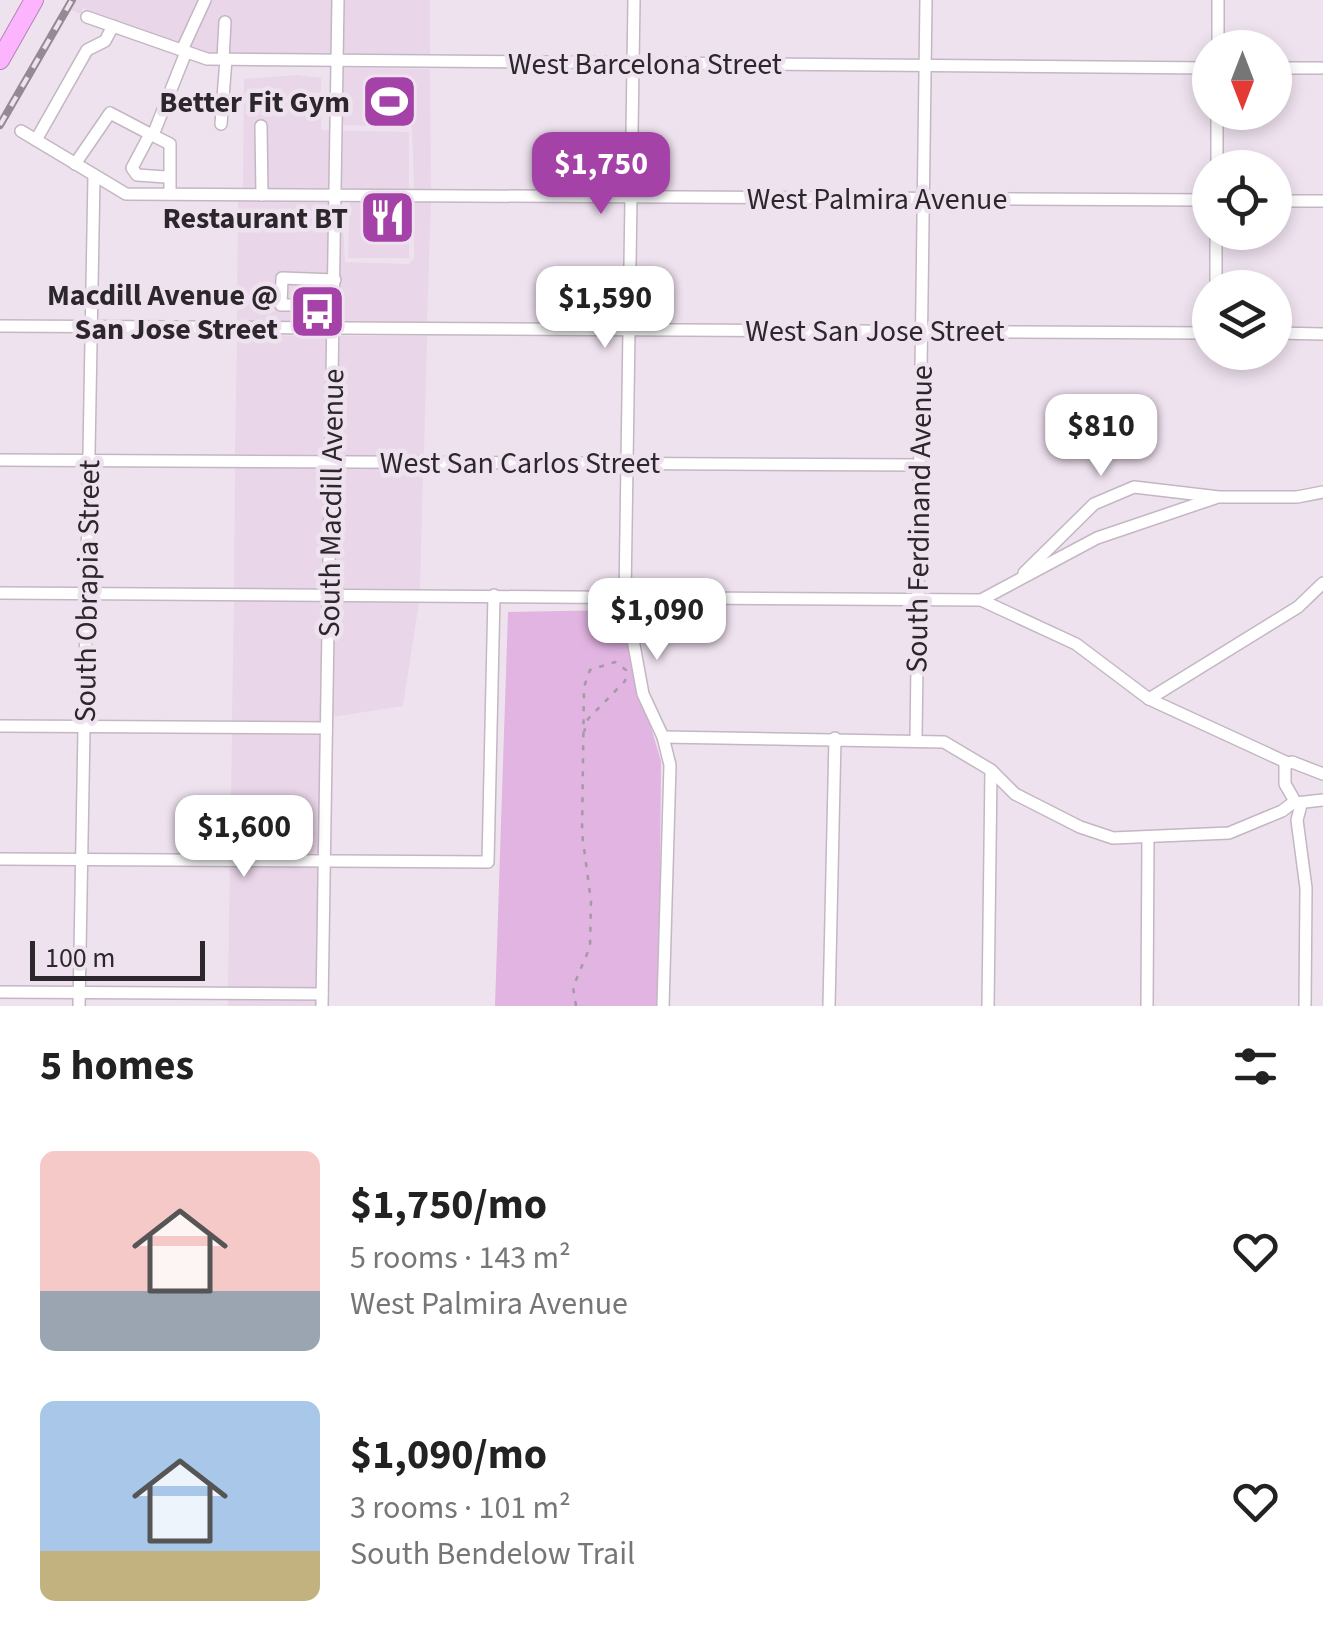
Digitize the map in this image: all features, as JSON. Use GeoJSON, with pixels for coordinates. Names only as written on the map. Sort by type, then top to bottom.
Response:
{"type":"FeatureCollection","features":[{"type":"Feature","properties":{"kind":"highway"},"geometry":{"type":"LineString","coordinates":[[0,60],[34,0]]}},
{"type":"Feature","properties":{"kind":"street"},"geometry":{"type":"LineString","coordinates":[[166,177],[137,176],[132,168],[152,134],[205,0]]}},
{"type":"Feature","properties":{"kind":"street","name":"South Macdill Avenue"},"geometry":{"type":"LineString","coordinates":[[322,1000],[338,0]]}},
{"type":"Feature","properties":{"kind":"street"},"geometry":{"type":"LineString","coordinates":[[634,0],[626,596],[643,694],[663,737],[670,765],[662,1006]]}},
{"type":"Feature","properties":{"kind":"street","name":"South Ferdinand Avenue"},"geometry":{"type":"LineString","coordinates":[[916,739],[926,0]]}},
{"type":"Feature","properties":{"kind":"street"},"geometry":{"type":"LineString","coordinates":[[1218,0],[1218,30]]}},
{"type":"Feature","properties":{"kind":"street","name":"West Barcelona Street"},"geometry":{"type":"LineString","coordinates":[[86,17],[184,51],[224,60],[1192,68]]}},
{"type":"Feature","properties":{"kind":"street"},"geometry":{"type":"LineString","coordinates":[[221,124],[225,22]]}},
{"type":"Feature","properties":{"kind":"street"},"geometry":{"type":"LineString","coordinates":[[36,140],[87,50],[105,41],[113,26]]}},
{"type":"Feature","properties":{"kind":"street"},"geometry":{"type":"LineString","coordinates":[[1292,68],[1323,68]]}},
{"type":"Feature","properties":{"kind":"street"},"geometry":{"type":"LineString","coordinates":[[75,164],[110,113],[170,144],[166,177],[170,194]]}},
{"type":"Feature","properties":{"kind":"street"},"geometry":{"type":"LineString","coordinates":[[260,126],[262,195]]}},
{"type":"Feature","properties":{"kind":"street","name":"West Palmira Avenue"},"geometry":{"type":"LineString","coordinates":[[21,131],[126,194],[1192,200]]}},
{"type":"Feature","properties":{"kind":"street","name":"South Obrapia Street"},"geometry":{"type":"LineString","coordinates":[[79,999],[94,176]]}},
{"type":"Feature","properties":{"kind":"street"},"geometry":{"type":"LineString","coordinates":[[1292,201],[1323,201]]}},
{"type":"Feature","properties":{"kind":"street"},"geometry":{"type":"LineString","coordinates":[[334,306],[281,305],[282,278],[335,280]]}},
{"type":"Feature","properties":{"kind":"street","name":"West San Jose Street"},"geometry":{"type":"LineString","coordinates":[[0,326],[1192,333]]}},
{"type":"Feature","properties":{"kind":"street"},"geometry":{"type":"LineString","coordinates":[[1292,333],[1323,334]]}},
{"type":"Feature","properties":{"kind":"street","name":"West San Carlos Street"},"geometry":{"type":"LineString","coordinates":[[0,460],[920,465]]}},
{"type":"Feature","properties":{"kind":"street"},"geometry":{"type":"LineString","coordinates":[[1024,573],[1094,504],[1134,487],[1219,497],[1296,497],[1323,492]]}},
{"type":"Feature","properties":{"kind":"street"},"geometry":{"type":"LineString","coordinates":[[981,600],[1024,573],[1097,538],[1219,497]]}},
{"type":"Feature","properties":{"kind":"street"},"geometry":{"type":"LineString","coordinates":[[1148,699],[1298,607],[1323,583]]}},
{"type":"Feature","properties":{"kind":"street"},"geometry":{"type":"LineString","coordinates":[[0,593],[981,600],[1076,644],[1148,699],[1288,763],[1323,774]]}},
{"type":"Feature","properties":{"kind":"street"},"geometry":{"type":"LineString","coordinates":[[0,859],[488,862],[494,596]]}},
{"type":"Feature","properties":{"kind":"street"},"geometry":{"type":"LineString","coordinates":[[0,726],[326,728]]}},
{"type":"Feature","properties":{"kind":"street"},"geometry":{"type":"LineString","coordinates":[[663,737],[944,742],[991,770],[1015,794],[1080,827],[1113,838],[1229,833],[1297,803],[1323,800]]}},
{"type":"Feature","properties":{"kind":"street"},"geometry":{"type":"LineString","coordinates":[[830,1006],[835,738]]}},
{"type":"Feature","properties":{"kind":"street"},"geometry":{"type":"LineString","coordinates":[[1288,763],[1282,775],[1297,803],[1306,888],[1305,1006]]}},
{"type":"Feature","properties":{"kind":"street"},"geometry":{"type":"LineString","coordinates":[[988,1006],[991,770]]}},
{"type":"Feature","properties":{"kind":"street"},"geometry":{"type":"LineString","coordinates":[[1147,1006],[1148,838]]}},
{"type":"Feature","properties":{"kind":"street"},"geometry":{"type":"LineString","coordinates":[[0,992],[79,999],[322,1000]]}},
{"type":"Feature","properties":{"kind":"path"},"geometry":{"type":"LineString","coordinates":[[576,1006],[574,987],[590,947],[590,901],[583,857],[584,687],[590,670],[615,662],[626,670],[625,681],[588,719],[584,732]]}},
{"type":"Feature","properties":{"kind":"shaded area"},"geometry":{"type":"Polygon","coordinates":[[[71,0],[332,0],[332,55],[208,52],[83,8],[81,14],[66,8],[71,0]]]}},
{"type":"Feature","properties":{"kind":"shaded area"},"geometry":{"type":"Polygon","coordinates":[[[344,0],[430,0],[430,55],[344,55],[344,0]]]}},
{"type":"Feature","properties":{"kind":"shaded area"},"geometry":{"type":"Polygon","coordinates":[[[343,68],[430,69],[431,189],[414,189],[412,127],[343,125],[343,68]]]}},
{"type":"Feature","properties":{"kind":"shaded area"},"geometry":{"type":"Polygon","coordinates":[[[297,75],[321,78],[321,130],[409,132],[409,258],[348,258],[350,188],[243,188],[244,79],[297,75]]]}},
{"type":"Feature","properties":{"kind":"shaded area"},"geometry":{"type":"Polygon","coordinates":[[[238,201],[330,202],[328,322],[237,322],[238,201]]]}},
{"type":"Feature","properties":{"kind":"shaded area"},"geometry":{"type":"Polygon","coordinates":[[[342,202],[345,262],[409,264],[414,258],[414,202],[431,202],[427,322],[340,322],[342,202]]]}},
{"type":"Feature","properties":{"kind":"shaded area"},"geometry":{"type":"Polygon","coordinates":[[[237,335],[328,336],[325,455],[235,454],[237,335]]]}},
{"type":"Feature","properties":{"kind":"shaded area"},"geometry":{"type":"Polygon","coordinates":[[[340,336],[427,336],[424,456],[337,455],[340,336]]]}},
{"type":"Feature","properties":{"kind":"shaded area"},"geometry":{"type":"Polygon","coordinates":[[[235,468],[325,468],[323,588],[234,588],[235,468]]]}},
{"type":"Feature","properties":{"kind":"shaded area"},"geometry":{"type":"Polygon","coordinates":[[[337,468],[423,469],[420,589],[335,588],[337,468]]]}},
{"type":"Feature","properties":{"kind":"shaded area"},"geometry":{"type":"Polygon","coordinates":[[[234,601],[323,602],[320,722],[232,721],[234,601]]]}},
{"type":"Feature","properties":{"kind":"shaded area"},"geometry":{"type":"Polygon","coordinates":[[[335,602],[419,602],[403,706],[332,717],[335,602]]]}},
{"type":"Feature","properties":{"kind":"shaded area"},"geometry":{"type":"Polygon","coordinates":[[[615,610],[628,619],[631,660],[661,761],[659,1006],[495,1006],[508,612],[615,610]]]}},
{"type":"Feature","properties":{"kind":"shaded area"},"geometry":{"type":"Polygon","coordinates":[[[232,734],[320,735],[318,853],[230,853],[232,734]]]}},
{"type":"Feature","properties":{"kind":"shaded area"},"geometry":{"type":"Polygon","coordinates":[[[230,866],[318,866],[316,987],[228,987],[230,866]]]}},
{"type":"Feature","properties":{"kind":"shaded area"},"geometry":{"type":"Polygon","coordinates":[[[228,1000],[316,1001],[316,1006],[228,1006],[228,1000]]]}},
{"type":"Feature","properties":{"kind":"railway"},"geometry":{"type":"LineString","coordinates":[[0,125],[72,0]]}},
{"type":"Feature","properties":{"kind":"place","name":"Better Fit Gym"},"geometry":{"type":"Point","coordinates":[389,102]}},
{"type":"Feature","properties":{"kind":"place","name":"Restaurant BT"},"geometry":{"type":"Point","coordinates":[387,218]}},
{"type":"Feature","properties":{"kind":"place","name":"Macdill Avenue @ San Jose Street"},"geometry":{"type":"Point","coordinates":[317,312]}}]}
